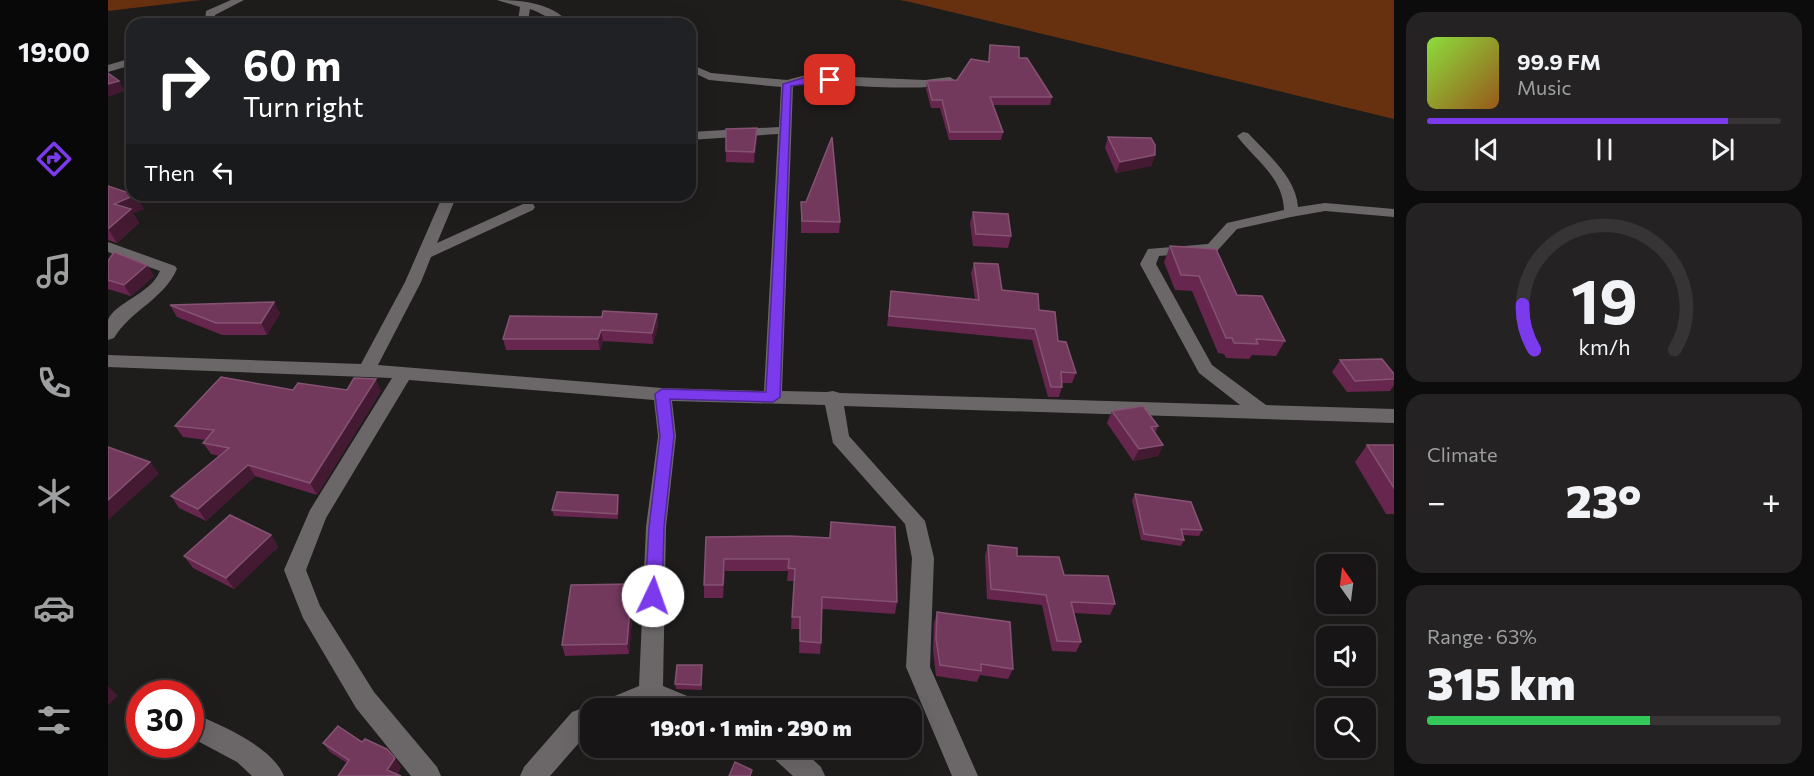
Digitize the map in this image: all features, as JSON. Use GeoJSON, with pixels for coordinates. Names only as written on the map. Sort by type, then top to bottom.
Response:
{"type":"FeatureCollection","features":[{"type":"Feature","properties":{"kind":"street"},"geometry":{"type":"LineString","coordinates":[[210,18],[210,13],[239,0]]}},
{"type":"Feature","properties":{"kind":"street"},"geometry":{"type":"LineString","coordinates":[[502,0],[548,12],[559,18]]}},
{"type":"Feature","properties":{"kind":"street"},"geometry":{"type":"LineString","coordinates":[[523,18],[525,5]]}},
{"type":"Feature","properties":{"kind":"street"},"geometry":{"type":"LineString","coordinates":[[108,69],[126,62]]}},
{"type":"Feature","properties":{"kind":"street"},"geometry":{"type":"LineString","coordinates":[[696,71],[709,76],[787,84],[806,79],[925,84],[950,81]]}},
{"type":"Feature","properties":{"kind":"street"},"geometry":{"type":"LineString","coordinates":[[773,397],[787,84]]}},
{"type":"Feature","properties":{"kind":"street"},"geometry":{"type":"LineString","coordinates":[[696,136],[785,130]]}},
{"type":"Feature","properties":{"kind":"street"},"geometry":{"type":"LineString","coordinates":[[1243,136],[1275,171],[1292,201],[1291,213]]}},
{"type":"Feature","properties":{"kind":"street"},"geometry":{"type":"LineString","coordinates":[[366,370],[413,282],[447,201]]}},
{"type":"Feature","properties":{"kind":"street"},"geometry":{"type":"LineString","coordinates":[[424,255],[528,207]]}},
{"type":"Feature","properties":{"kind":"street"},"geometry":{"type":"LineString","coordinates":[[1261,411],[1205,369],[1148,264],[1153,252],[1212,248],[1232,226],[1325,207],[1394,213]]}},
{"type":"Feature","properties":{"kind":"street"},"geometry":{"type":"LineString","coordinates":[[108,247],[169,269],[164,282],[150,296],[122,315],[108,334]]}},
{"type":"Feature","properties":{"kind":"street"},"geometry":{"type":"LineString","coordinates":[[108,361],[366,370],[662,394],[833,397],[1394,416]]}},
{"type":"Feature","properties":{"kind":"street"},"geometry":{"type":"LineString","coordinates":[[404,373],[317,516],[296,570],[311,611],[365,700],[428,776]]}},
{"type":"Feature","properties":{"kind":"street"},"geometry":{"type":"LineString","coordinates":[[651,693],[656,527],[667,436],[662,394]]}},
{"type":"Feature","properties":{"kind":"street"},"geometry":{"type":"LineString","coordinates":[[833,397],[840,438],[915,521],[923,558],[918,667],[965,776]]}},
{"type":"Feature","properties":{"kind":"street"},"geometry":{"type":"LineString","coordinates":[[639,698],[651,693],[663,698]]}},
{"type":"Feature","properties":{"kind":"street"},"geometry":{"type":"LineString","coordinates":[[533,776],[580,723]]}},
{"type":"Feature","properties":{"kind":"street"},"geometry":{"type":"LineString","coordinates":[[204,731],[246,753],[271,776]]}},
{"type":"Feature","properties":{"kind":"street"},"geometry":{"type":"LineString","coordinates":[[792,758],[812,776]]}},
{"type":"Feature","properties":{"kind":"shaded area"},"geometry":{"type":"Polygon","coordinates":[[[108,0],[201,0],[108,11],[108,0]]]}},
{"type":"Feature","properties":{"kind":"shaded area"},"geometry":{"type":"Polygon","coordinates":[[[899,0],[1394,0],[1394,119],[910,2],[899,0]]]}},
{"type":"Feature","properties":{"kind":"building"},"geometry":{"type":"Polygon","coordinates":[[[990,45],[1019,47],[1019,58],[1027,58],[1052,97],[990,97],[1003,132],[950,132],[942,100],[932,100],[927,81],[957,80],[971,59],[989,62],[990,45]]]}},
{"type":"Feature","properties":{"kind":"building"},"geometry":{"type":"Polygon","coordinates":[[[108,73],[119,81],[108,84],[108,73]]]}},
{"type":"Feature","properties":{"kind":"building"},"geometry":{"type":"Polygon","coordinates":[[[757,128],[754,152],[726,151],[726,129],[757,128]]]}},
{"type":"Feature","properties":{"kind":"building"},"geometry":{"type":"Polygon","coordinates":[[[832,137],[840,222],[802,221],[801,202],[806,202],[832,137]]]}},
{"type":"Feature","properties":{"kind":"building"},"geometry":{"type":"Polygon","coordinates":[[[1108,137],[1151,138],[1155,145],[1155,155],[1120,162],[1108,137]]]}},
{"type":"Feature","properties":{"kind":"building"},"geometry":{"type":"Polygon","coordinates":[[[108,186],[126,192],[126,199],[114,204],[131,209],[108,229],[108,186]]]}},
{"type":"Feature","properties":{"kind":"building"},"geometry":{"type":"Polygon","coordinates":[[[973,212],[1008,214],[1011,236],[976,234],[973,212]]]}},
{"type":"Feature","properties":{"kind":"building"},"geometry":{"type":"Polygon","coordinates":[[[1170,246],[1216,249],[1237,295],[1262,296],[1285,341],[1256,339],[1258,344],[1234,343],[1232,338],[1226,338],[1199,276],[1181,275],[1170,246]]]}},
{"type":"Feature","properties":{"kind":"building"},"geometry":{"type":"Polygon","coordinates":[[[114,252],[147,265],[124,285],[108,280],[108,261],[114,252]]]}},
{"type":"Feature","properties":{"kind":"building"},"geometry":{"type":"Polygon","coordinates":[[[974,263],[998,264],[1002,290],[1038,294],[1039,310],[1055,312],[1058,341],[1066,342],[1076,373],[1061,372],[1062,387],[1051,387],[1035,329],[889,316],[891,291],[979,300],[974,263]]]}},
{"type":"Feature","properties":{"kind":"building"},"geometry":{"type":"Polygon","coordinates":[[[274,302],[261,323],[216,323],[170,305],[274,302]]]}},
{"type":"Feature","properties":{"kind":"building"},"geometry":{"type":"Polygon","coordinates":[[[603,311],[657,314],[652,333],[601,330],[598,339],[503,339],[510,316],[602,317],[603,311]]]}},
{"type":"Feature","properties":{"kind":"building"},"geometry":{"type":"Polygon","coordinates":[[[1382,359],[1394,374],[1394,379],[1355,381],[1340,360],[1382,359]]]}},
{"type":"Feature","properties":{"kind":"building"},"geometry":{"type":"Polygon","coordinates":[[[221,377],[293,390],[298,383],[347,390],[354,378],[376,379],[310,483],[248,465],[198,509],[171,496],[229,448],[203,443],[214,430],[175,426],[221,377]]]}},
{"type":"Feature","properties":{"kind":"building"},"geometry":{"type":"Polygon","coordinates":[[[1143,406],[1158,426],[1151,427],[1163,445],[1139,449],[1112,411],[1143,406]]]}},
{"type":"Feature","properties":{"kind":"building"},"geometry":{"type":"Polygon","coordinates":[[[1367,445],[1394,445],[1394,488],[1367,445]]]}},
{"type":"Feature","properties":{"kind":"building"},"geometry":{"type":"Polygon","coordinates":[[[108,447],[150,462],[108,500],[108,447]]]}},
{"type":"Feature","properties":{"kind":"building"},"geometry":{"type":"Polygon","coordinates":[[[557,492],[618,495],[617,514],[552,510],[557,492]]]}},
{"type":"Feature","properties":{"kind":"building"},"geometry":{"type":"Polygon","coordinates":[[[1135,494],[1191,502],[1202,530],[1181,529],[1184,540],[1144,534],[1135,494]]]}},
{"type":"Feature","properties":{"kind":"building"},"geometry":{"type":"Polygon","coordinates":[[[230,515],[271,535],[226,578],[184,556],[230,515]]]}},
{"type":"Feature","properties":{"kind":"building"},"geometry":{"type":"Polygon","coordinates":[[[831,522],[895,527],[897,602],[822,597],[821,643],[800,641],[800,617],[792,617],[795,569],[788,568],[789,559],[724,559],[723,585],[704,585],[706,537],[830,538],[831,522]]]}},
{"type":"Feature","properties":{"kind":"building"},"geometry":{"type":"Polygon","coordinates":[[[988,545],[1017,548],[1017,556],[1059,557],[1064,575],[1108,576],[1115,604],[1071,602],[1081,642],[1057,641],[1046,595],[991,589],[988,545]]]}},
{"type":"Feature","properties":{"kind":"building"},"geometry":{"type":"Polygon","coordinates":[[[632,584],[627,644],[562,645],[571,585],[632,584]]]}},
{"type":"Feature","properties":{"kind":"building"},"geometry":{"type":"Polygon","coordinates":[[[937,612],[1010,622],[1013,669],[981,664],[981,671],[940,665],[936,639],[937,612]]]}},
{"type":"Feature","properties":{"kind":"building"},"geometry":{"type":"Polygon","coordinates":[[[677,665],[702,665],[701,685],[675,684],[677,665]]]}},
{"type":"Feature","properties":{"kind":"building"},"geometry":{"type":"Polygon","coordinates":[[[338,726],[362,742],[365,739],[387,749],[395,758],[387,770],[401,776],[338,776],[349,760],[323,743],[338,726]]]}},
{"type":"Feature","properties":{"kind":"building"},"geometry":{"type":"Polygon","coordinates":[[[735,762],[752,770],[750,776],[729,776],[735,762]]]}},
{"type":"Feature","properties":{"kind":"route"},"geometry":{"type":"LineString","coordinates":[[653,596],[656,527],[667,436],[662,394],[773,397],[787,84],[806,79],[830,80]]}}]}
